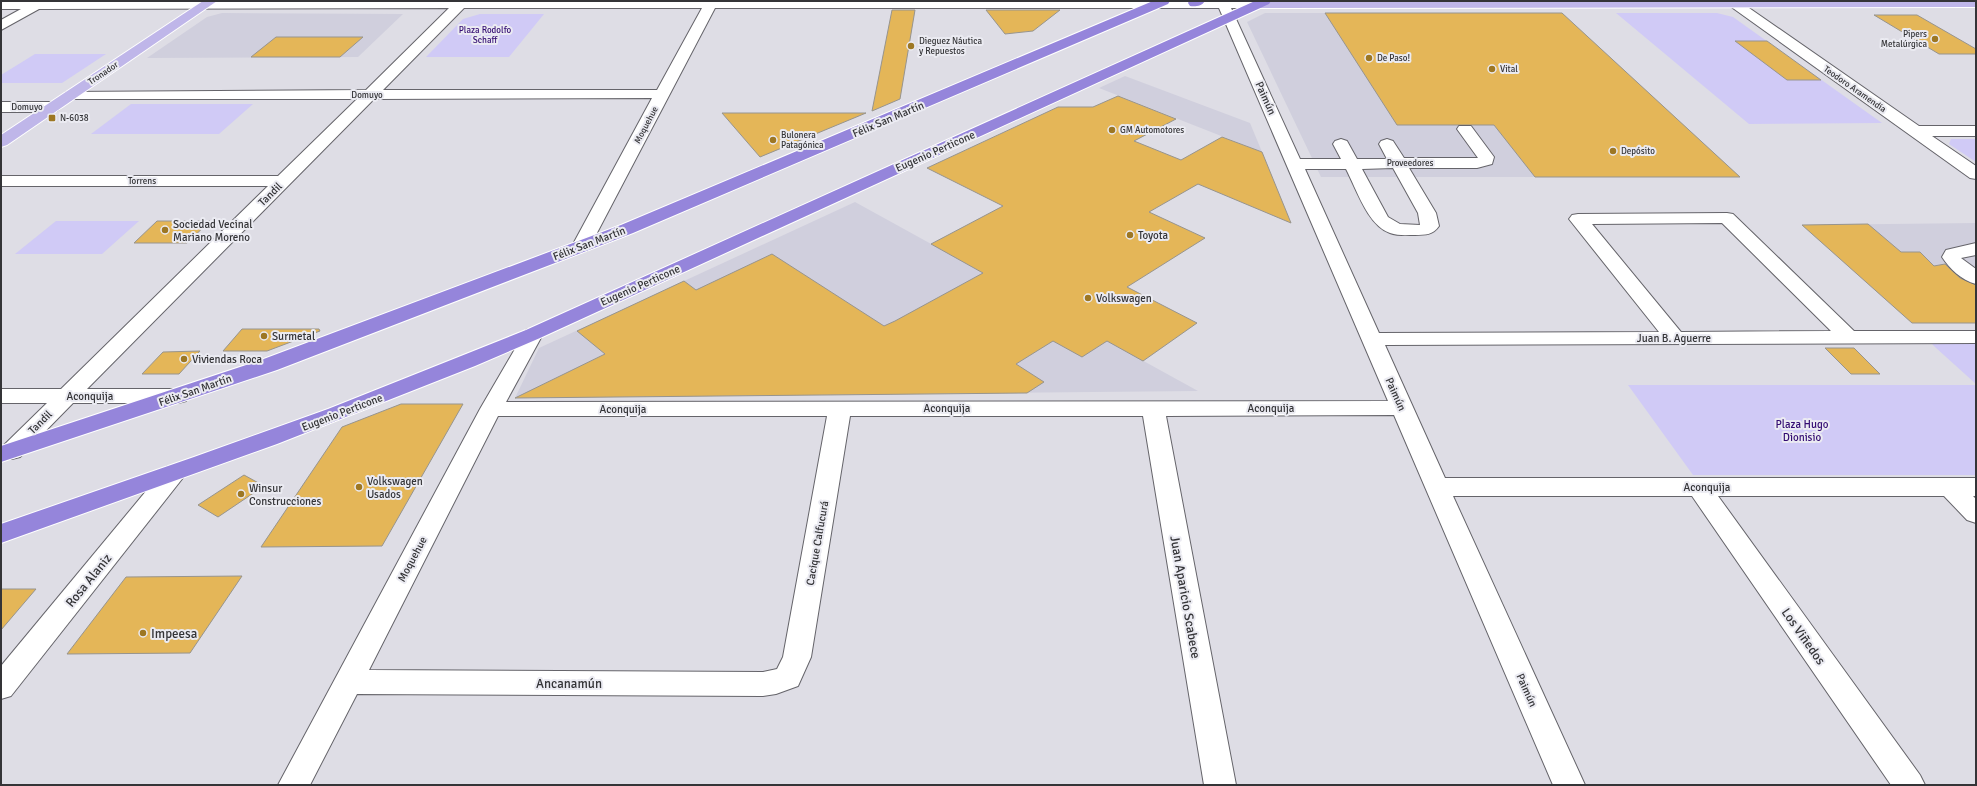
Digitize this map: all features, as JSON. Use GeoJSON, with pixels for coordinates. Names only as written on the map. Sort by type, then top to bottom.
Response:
{"type":"FeatureCollection","features":[{"type":"Feature","properties":{"kind":"highway","name":"Félix San Martín"},"geometry":{"type":"LineString","coordinates":[[6,452],[178,396],[318,346],[581,246],[672,210],[1162,2]]}},
{"type":"Feature","properties":{"kind":"highway","name":"Eugenio Perticone"},"geometry":{"type":"LineString","coordinates":[[1,534],[361,406],[533,334],[1225,7],[1262,2]]}},
{"type":"Feature","properties":{"kind":"main road"},"geometry":{"type":"LineString","coordinates":[[1262,2],[1734,4],[1975,2]]}},
{"type":"Feature","properties":{"kind":"main road","name":"Tronador"},"geometry":{"type":"LineString","coordinates":[[1,142],[208,3]]}},
{"type":"Feature","properties":{"kind":"street"},"geometry":{"type":"LineString","coordinates":[[1,5],[41,3],[467,4],[1197,2],[1225,7]]}},
{"type":"Feature","properties":{"kind":"street"},"geometry":{"type":"LineString","coordinates":[[1,26],[41,3]]}},
{"type":"Feature","properties":{"kind":"street","name":"Moquehue"},"geometry":{"type":"LineString","coordinates":[[581,246],[711,3]]}},
{"type":"Feature","properties":{"kind":"street","name":"Tandil"},"geometry":{"type":"LineString","coordinates":[[6,452],[66,396],[369,95],[467,4]]}},
{"type":"Feature","properties":{"kind":"street","name":"Teodoro Aramendia"},"geometry":{"type":"LineString","coordinates":[[1734,4],[1976,174]]}},
{"type":"Feature","properties":{"kind":"street","name":"Paimún"},"geometry":{"type":"LineString","coordinates":[[1225,7],[1568,785]]}},
{"type":"Feature","properties":{"kind":"street","name":"Domuyo"},"geometry":{"type":"LineString","coordinates":[[71,95],[662,94]]}},
{"type":"Feature","properties":{"kind":"street","name":"Domuyo"},"geometry":{"type":"LineString","coordinates":[[1,107],[53,107]]}},
{"type":"Feature","properties":{"kind":"street","name":"Proveedores"},"geometry":{"type":"LineString","coordinates":[[1295,164],[1477,163],[1486,161],[1486,157],[1465,129]]}},
{"type":"Feature","properties":{"kind":"street"},"geometry":{"type":"LineString","coordinates":[[1914,131],[1976,130]]}},
{"type":"Feature","properties":{"kind":"street"},"geometry":{"type":"LineString","coordinates":[[1341,144],[1381,220],[1395,228],[1424,230],[1430,226],[1430,220],[1387,144]]}},
{"type":"Feature","properties":{"kind":"street","name":"Torrens"},"geometry":{"type":"LineString","coordinates":[[1,181],[282,181]]}},
{"type":"Feature","properties":{"kind":"street"},"geometry":{"type":"LineString","coordinates":[[1675,338],[1578,219],[1727,218],[1848,337]]}},
{"type":"Feature","properties":{"kind":"street"},"geometry":{"type":"LineString","coordinates":[[1976,249],[1957,252],[1953,254],[1952,257],[1958,265],[1976,278]]}},
{"type":"Feature","properties":{"kind":"street","name":"Moquehue"},"geometry":{"type":"LineString","coordinates":[[294,785],[491,409],[533,334]]}},
{"type":"Feature","properties":{"kind":"street","name":"Juan B. Aguerre"},"geometry":{"type":"LineString","coordinates":[[1372,339],[1976,337]]}},
{"type":"Feature","properties":{"kind":"street","name":"Aconquija"},"geometry":{"type":"LineString","coordinates":[[1,396],[178,396]]}},
{"type":"Feature","properties":{"kind":"street","name":"Cacique Calfucurá"},"geometry":{"type":"LineString","coordinates":[[788,677],[797,657],[840,408]]}},
{"type":"Feature","properties":{"kind":"street","name":"Juan Aparicio Scabece"},"geometry":{"type":"LineString","coordinates":[[1153,408],[1220,785]]}},
{"type":"Feature","properties":{"kind":"street","name":"Aconquija"},"geometry":{"type":"LineString","coordinates":[[491,409],[1402,408]]}},
{"type":"Feature","properties":{"kind":"street","name":"Rosa Alaniz"},"geometry":{"type":"LineString","coordinates":[[1,687],[174,473]]}},
{"type":"Feature","properties":{"kind":"street","name":"Aconquija"},"geometry":{"type":"LineString","coordinates":[[1437,487],[1976,487]]}},
{"type":"Feature","properties":{"kind":"street","name":"Los Viñedos"},"geometry":{"type":"LineString","coordinates":[[1699,487],[1909,785]]}},
{"type":"Feature","properties":{"kind":"street"},"geometry":{"type":"LineString","coordinates":[[1950,487],[1976,514]]}},
{"type":"Feature","properties":{"kind":"street","name":"Ancanamún"},"geometry":{"type":"LineString","coordinates":[[348,682],[763,684],[776,682],[788,677]]}},
{"type":"Feature","properties":{"kind":"shaded area"},"geometry":{"type":"Polygon","coordinates":[[[222,13],[403,14],[358,57],[147,58],[207,17],[222,13]]]}},
{"type":"Feature","properties":{"kind":"shaded area"},"geometry":{"type":"Polygon","coordinates":[[[1265,13],[1562,13],[1740,177],[1321,177],[1247,22],[1265,13]]]}},
{"type":"Feature","properties":{"kind":"shaded area"},"geometry":{"type":"Polygon","coordinates":[[[1125,76],[1250,123],[1262,152],[1099,88],[1125,76]]]}},
{"type":"Feature","properties":{"kind":"shaded area"},"geometry":{"type":"Polygon","coordinates":[[[855,202],[1198,391],[515,398],[539,348],[855,202]]]}},
{"type":"Feature","properties":{"kind":"shaded area"},"geometry":{"type":"Polygon","coordinates":[[[1976,223],[1976,323],[1912,323],[1802,225],[1976,223]]]}},
{"type":"Feature","properties":{"kind":"green space"},"geometry":{"type":"Polygon","coordinates":[[[1616,13],[1717,13],[1733,17],[1882,123],[1749,124],[1616,13]]]}},
{"type":"Feature","properties":{"kind":"green space","name":"Plaza Rodolfo Schaff"},"geometry":{"type":"Polygon","coordinates":[[[480,14],[544,14],[509,57],[426,57],[463,19],[480,14]]]}},
{"type":"Feature","properties":{"kind":"green space"},"geometry":{"type":"Polygon","coordinates":[[[35,54],[106,54],[62,83],[1,83],[1,75],[35,54]]]}},
{"type":"Feature","properties":{"kind":"green space"},"geometry":{"type":"Polygon","coordinates":[[[131,104],[253,104],[219,134],[91,134],[131,104]]]}},
{"type":"Feature","properties":{"kind":"green space"},"geometry":{"type":"Polygon","coordinates":[[[1951,139],[1976,139],[1976,162],[1949,144],[1951,139]]]}},
{"type":"Feature","properties":{"kind":"green space"},"geometry":{"type":"Polygon","coordinates":[[[56,221],[139,221],[102,254],[15,254],[56,221]]]}},
{"type":"Feature","properties":{"kind":"green space"},"geometry":{"type":"Polygon","coordinates":[[[1930,342],[1976,342],[1976,384],[1935,347],[1930,342]]]}},
{"type":"Feature","properties":{"kind":"green space","name":"Plaza Hugo Dionisio"},"geometry":{"type":"Polygon","coordinates":[[[1628,385],[1976,385],[1976,475],[1693,475],[1628,385]]]}},
{"type":"Feature","properties":{"kind":"building","name":"Dieguez Náutica y Repuestos"},"geometry":{"type":"Polygon","coordinates":[[[892,10],[915,10],[900,99],[872,111],[892,10]]]}},
{"type":"Feature","properties":{"kind":"building"},"geometry":{"type":"Polygon","coordinates":[[[986,10],[1060,10],[1033,31],[1005,34],[986,10]]]}},
{"type":"Feature","properties":{"kind":"building","name":"Vital"},"geometry":{"type":"Polygon","coordinates":[[[1325,13],[1562,13],[1740,177],[1535,177],[1494,125],[1397,125],[1325,13]]]}},
{"type":"Feature","properties":{"kind":"building","name":"Pipers Metalúrgica"},"geometry":{"type":"Polygon","coordinates":[[[1874,15],[1917,15],[1976,49],[1976,54],[1939,54],[1874,15]]]}},
{"type":"Feature","properties":{"kind":"building"},"geometry":{"type":"Polygon","coordinates":[[[276,37],[363,37],[340,57],[251,57],[276,37]]]}},
{"type":"Feature","properties":{"kind":"building"},"geometry":{"type":"Polygon","coordinates":[[[1735,41],[1767,41],[1821,80],[1787,80],[1735,41]]]}},
{"type":"Feature","properties":{"kind":"building"},"geometry":{"type":"Polygon","coordinates":[[[1118,96],[1176,119],[1134,141],[1181,160],[1222,137],[1262,152],[1291,223],[1198,184],[1149,212],[1205,238],[1127,287],[1197,323],[1143,361],[1107,341],[1082,357],[1053,341],[1016,364],[1044,382],[1027,393],[515,398],[605,354],[577,331],[684,281],[696,290],[772,254],[884,326],[895,321],[983,273],[931,244],[1003,206],[927,168],[1058,107],[1093,107],[1118,96]]]}},
{"type":"Feature","properties":{"kind":"building","name":"Bulonera Patagónica"},"geometry":{"type":"Polygon","coordinates":[[[722,113],[866,113],[760,157],[722,113]]]}},
{"type":"Feature","properties":{"kind":"building","name":"Sociedad Vecinal Mariano Moreno"},"geometry":{"type":"Polygon","coordinates":[[[157,221],[210,221],[187,243],[134,243],[157,221]]]}},
{"type":"Feature","properties":{"kind":"building"},"geometry":{"type":"Polygon","coordinates":[[[1868,224],[1901,252],[1920,252],[1934,266],[1945,264],[1960,278],[1976,285],[1976,323],[1912,323],[1802,225],[1868,224]]]}},
{"type":"Feature","properties":{"kind":"building","name":"Surmetal"},"geometry":{"type":"Polygon","coordinates":[[[242,329],[319,329],[320,331],[267,351],[223,351],[242,329]]]}},
{"type":"Feature","properties":{"kind":"building"},"geometry":{"type":"Polygon","coordinates":[[[1825,348],[1854,348],[1880,374],[1851,374],[1825,348]]]}},
{"type":"Feature","properties":{"kind":"building"},"geometry":{"type":"Polygon","coordinates":[[[200,351],[179,374],[142,374],[163,352],[200,351]]]}},
{"type":"Feature","properties":{"kind":"building","name":"Volkswagen Usados"},"geometry":{"type":"Polygon","coordinates":[[[401,404],[463,404],[382,546],[261,547],[342,427],[401,404]]]}},
{"type":"Feature","properties":{"kind":"building","name":"Winsur Construcciones"},"geometry":{"type":"Polygon","coordinates":[[[244,475],[264,486],[218,517],[198,505],[244,475]]]}},
{"type":"Feature","properties":{"kind":"building","name":"Impeesa"},"geometry":{"type":"Polygon","coordinates":[[[242,576],[190,653],[67,654],[126,577],[242,576]]]}},
{"type":"Feature","properties":{"kind":"building"},"geometry":{"type":"Polygon","coordinates":[[[1,589],[36,589],[1,630],[1,589]]]}},
{"type":"Feature","properties":{"kind":"place","name":"Pipers Metalúrgica"},"geometry":{"type":"Point","coordinates":[1935,39]}},
{"type":"Feature","properties":{"kind":"place","name":"Dieguez Náutica y Repuestos"},"geometry":{"type":"Point","coordinates":[911,46]}},
{"type":"Feature","properties":{"kind":"place","name":"De Paso!"},"geometry":{"type":"Point","coordinates":[1369,58]}},
{"type":"Feature","properties":{"kind":"place","name":"Vital"},"geometry":{"type":"Point","coordinates":[1492,69]}},
{"type":"Feature","properties":{"kind":"place","name":"N-6038"},"geometry":{"type":"Point","coordinates":[52,118]}},
{"type":"Feature","properties":{"kind":"place","name":"GM Automotores"},"geometry":{"type":"Point","coordinates":[1112,130]}},
{"type":"Feature","properties":{"kind":"place","name":"Bulonera Patagónica"},"geometry":{"type":"Point","coordinates":[773,140]}},
{"type":"Feature","properties":{"kind":"place","name":"Depósito"},"geometry":{"type":"Point","coordinates":[1613,151]}},
{"type":"Feature","properties":{"kind":"place","name":"Sociedad Vecinal Mariano Moreno"},"geometry":{"type":"Point","coordinates":[165,230]}},
{"type":"Feature","properties":{"kind":"place","name":"Toyota"},"geometry":{"type":"Point","coordinates":[1130,235]}},
{"type":"Feature","properties":{"kind":"place","name":"Volkswagen"},"geometry":{"type":"Point","coordinates":[1088,298]}},
{"type":"Feature","properties":{"kind":"place","name":"Surmetal"},"geometry":{"type":"Point","coordinates":[264,336]}},
{"type":"Feature","properties":{"kind":"place","name":"Viviendas Roca"},"geometry":{"type":"Point","coordinates":[184,359]}},
{"type":"Feature","properties":{"kind":"place","name":"Volkswagen Usados"},"geometry":{"type":"Point","coordinates":[359,487]}},
{"type":"Feature","properties":{"kind":"place","name":"Winsur Construcciones"},"geometry":{"type":"Point","coordinates":[241,494]}},
{"type":"Feature","properties":{"kind":"place","name":"Impeesa"},"geometry":{"type":"Point","coordinates":[143,633]}}]}
